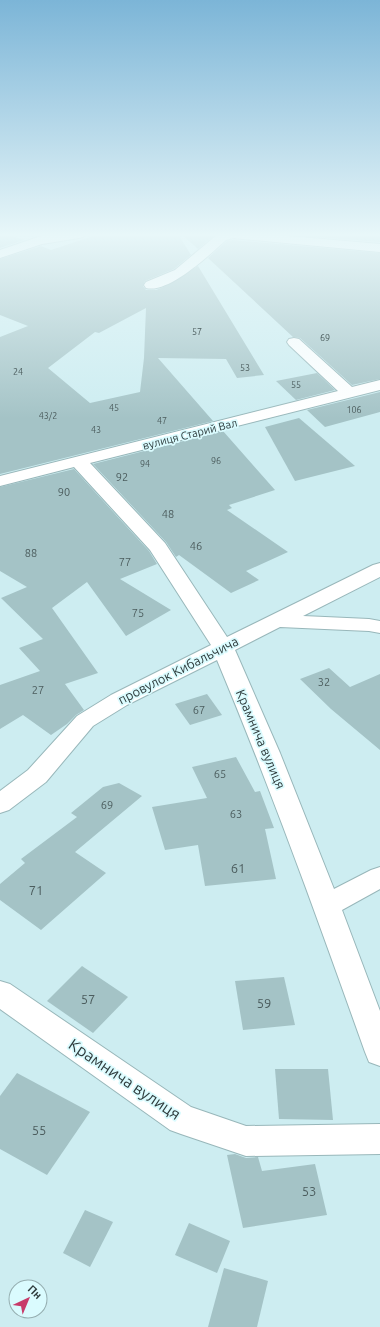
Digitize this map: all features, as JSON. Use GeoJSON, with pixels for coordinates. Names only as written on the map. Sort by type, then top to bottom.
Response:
{"type":"FeatureCollection","features":[{"type":"Feature","properties":{"kind":"street"},"geometry":{"type":"LineString","coordinates":[[294,342],[349,393]]}},
{"type":"Feature","properties":{"kind":"street","name":"вулиця Старий Вал"},"geometry":{"type":"LineString","coordinates":[[0,481],[380,385]]}},
{"type":"Feature","properties":{"kind":"street","name":"Крамнича вулиця"},"geometry":{"type":"LineString","coordinates":[[79,462],[158,547],[223,648],[268,753],[327,905],[380,1052]]}},
{"type":"Feature","properties":{"kind":"street","name":"провулок Кибальчича"},"geometry":{"type":"LineString","coordinates":[[0,804],[37,776],[85,721],[119,700],[380,569]]}},
{"type":"Feature","properties":{"kind":"street"},"geometry":{"type":"LineString","coordinates":[[275,621],[369,625],[380,627]]}},
{"type":"Feature","properties":{"kind":"street"},"geometry":{"type":"LineString","coordinates":[[327,905],[380,877]]}},
{"type":"Feature","properties":{"kind":"street","name":"Крамнича вулиця"},"geometry":{"type":"LineString","coordinates":[[0,993],[181,1119],[246,1141],[380,1139]]}},
{"type":"Feature","properties":{"kind":"building"},"geometry":{"type":"Polygon","coordinates":[[[0,296],[216,296],[264,375],[237,378],[226,359],[158,358],[213,421],[0,474],[0,337],[28,326],[0,315],[0,296]],[[146,308],[99,333],[95,332],[48,368],[90,403],[140,392],[144,358],[146,308]]]}},
{"type":"Feature","properties":{"kind":"building"},"geometry":{"type":"Polygon","coordinates":[[[249,296],[380,296],[380,379],[352,385],[300,338],[293,337],[249,296]]]}},
{"type":"Feature","properties":{"kind":"building"},"geometry":{"type":"Polygon","coordinates":[[[317,373],[335,390],[296,400],[276,381],[317,373]]]}},
{"type":"Feature","properties":{"kind":"building"},"geometry":{"type":"Polygon","coordinates":[[[380,392],[380,412],[325,427],[307,410],[380,392]]]}},
{"type":"Feature","properties":{"kind":"building"},"geometry":{"type":"Polygon","coordinates":[[[299,418],[355,466],[295,481],[265,427],[299,418]]]}},
{"type":"Feature","properties":{"kind":"building"},"geometry":{"type":"Polygon","coordinates":[[[223,431],[275,490],[229,505],[232,508],[227,510],[288,552],[246,571],[259,580],[231,593],[179,555],[176,557],[166,542],[93,464],[223,431]]]}},
{"type":"Feature","properties":{"kind":"building"},"geometry":{"type":"Polygon","coordinates":[[[74,469],[149,551],[157,564],[120,579],[171,610],[126,636],[87,582],[52,608],[98,673],[65,684],[84,710],[51,735],[23,715],[0,729],[0,685],[40,671],[19,648],[43,639],[1,598],[27,587],[0,571],[0,487],[74,469]]]}},
{"type":"Feature","properties":{"kind":"building"},"geometry":{"type":"Polygon","coordinates":[[[329,668],[350,687],[380,674],[380,750],[331,709],[300,679],[329,668]]]}},
{"type":"Feature","properties":{"kind":"building"},"geometry":{"type":"Polygon","coordinates":[[[207,694],[222,715],[190,725],[175,704],[207,694]]]}},
{"type":"Feature","properties":{"kind":"building"},"geometry":{"type":"Polygon","coordinates":[[[236,757],[255,792],[260,791],[274,828],[265,829],[276,879],[205,886],[198,845],[165,850],[152,807],[207,798],[192,767],[236,757]]]}},
{"type":"Feature","properties":{"kind":"building"},"geometry":{"type":"Polygon","coordinates":[[[119,783],[142,796],[75,852],[106,873],[41,930],[0,900],[0,884],[25,863],[21,859],[77,817],[71,813],[103,787],[119,783]]]}},
{"type":"Feature","properties":{"kind":"building"},"geometry":{"type":"Polygon","coordinates":[[[82,966],[128,997],[93,1033],[47,1001],[82,966]]]}},
{"type":"Feature","properties":{"kind":"building"},"geometry":{"type":"Polygon","coordinates":[[[284,977],[295,1025],[243,1030],[235,981],[284,977]]]}},
{"type":"Feature","properties":{"kind":"building"},"geometry":{"type":"Polygon","coordinates":[[[275,1069],[328,1069],[333,1120],[279,1119],[275,1069]]]}},
{"type":"Feature","properties":{"kind":"building"},"geometry":{"type":"Polygon","coordinates":[[[17,1073],[90,1112],[47,1175],[0,1149],[0,1096],[17,1073]]]}},
{"type":"Feature","properties":{"kind":"building"},"geometry":{"type":"Polygon","coordinates":[[[235,1154],[246,1158],[258,1157],[262,1171],[315,1164],[327,1215],[243,1228],[227,1155],[235,1154]]]}},
{"type":"Feature","properties":{"kind":"building"},"geometry":{"type":"Polygon","coordinates":[[[85,1210],[113,1222],[90,1267],[63,1253],[85,1210]]]}},
{"type":"Feature","properties":{"kind":"building"},"geometry":{"type":"Polygon","coordinates":[[[189,1223],[230,1241],[217,1273],[175,1255],[189,1223]]]}},
{"type":"Feature","properties":{"kind":"building"},"geometry":{"type":"Polygon","coordinates":[[[224,1268],[268,1281],[257,1327],[208,1327],[224,1268]]]}}]}
